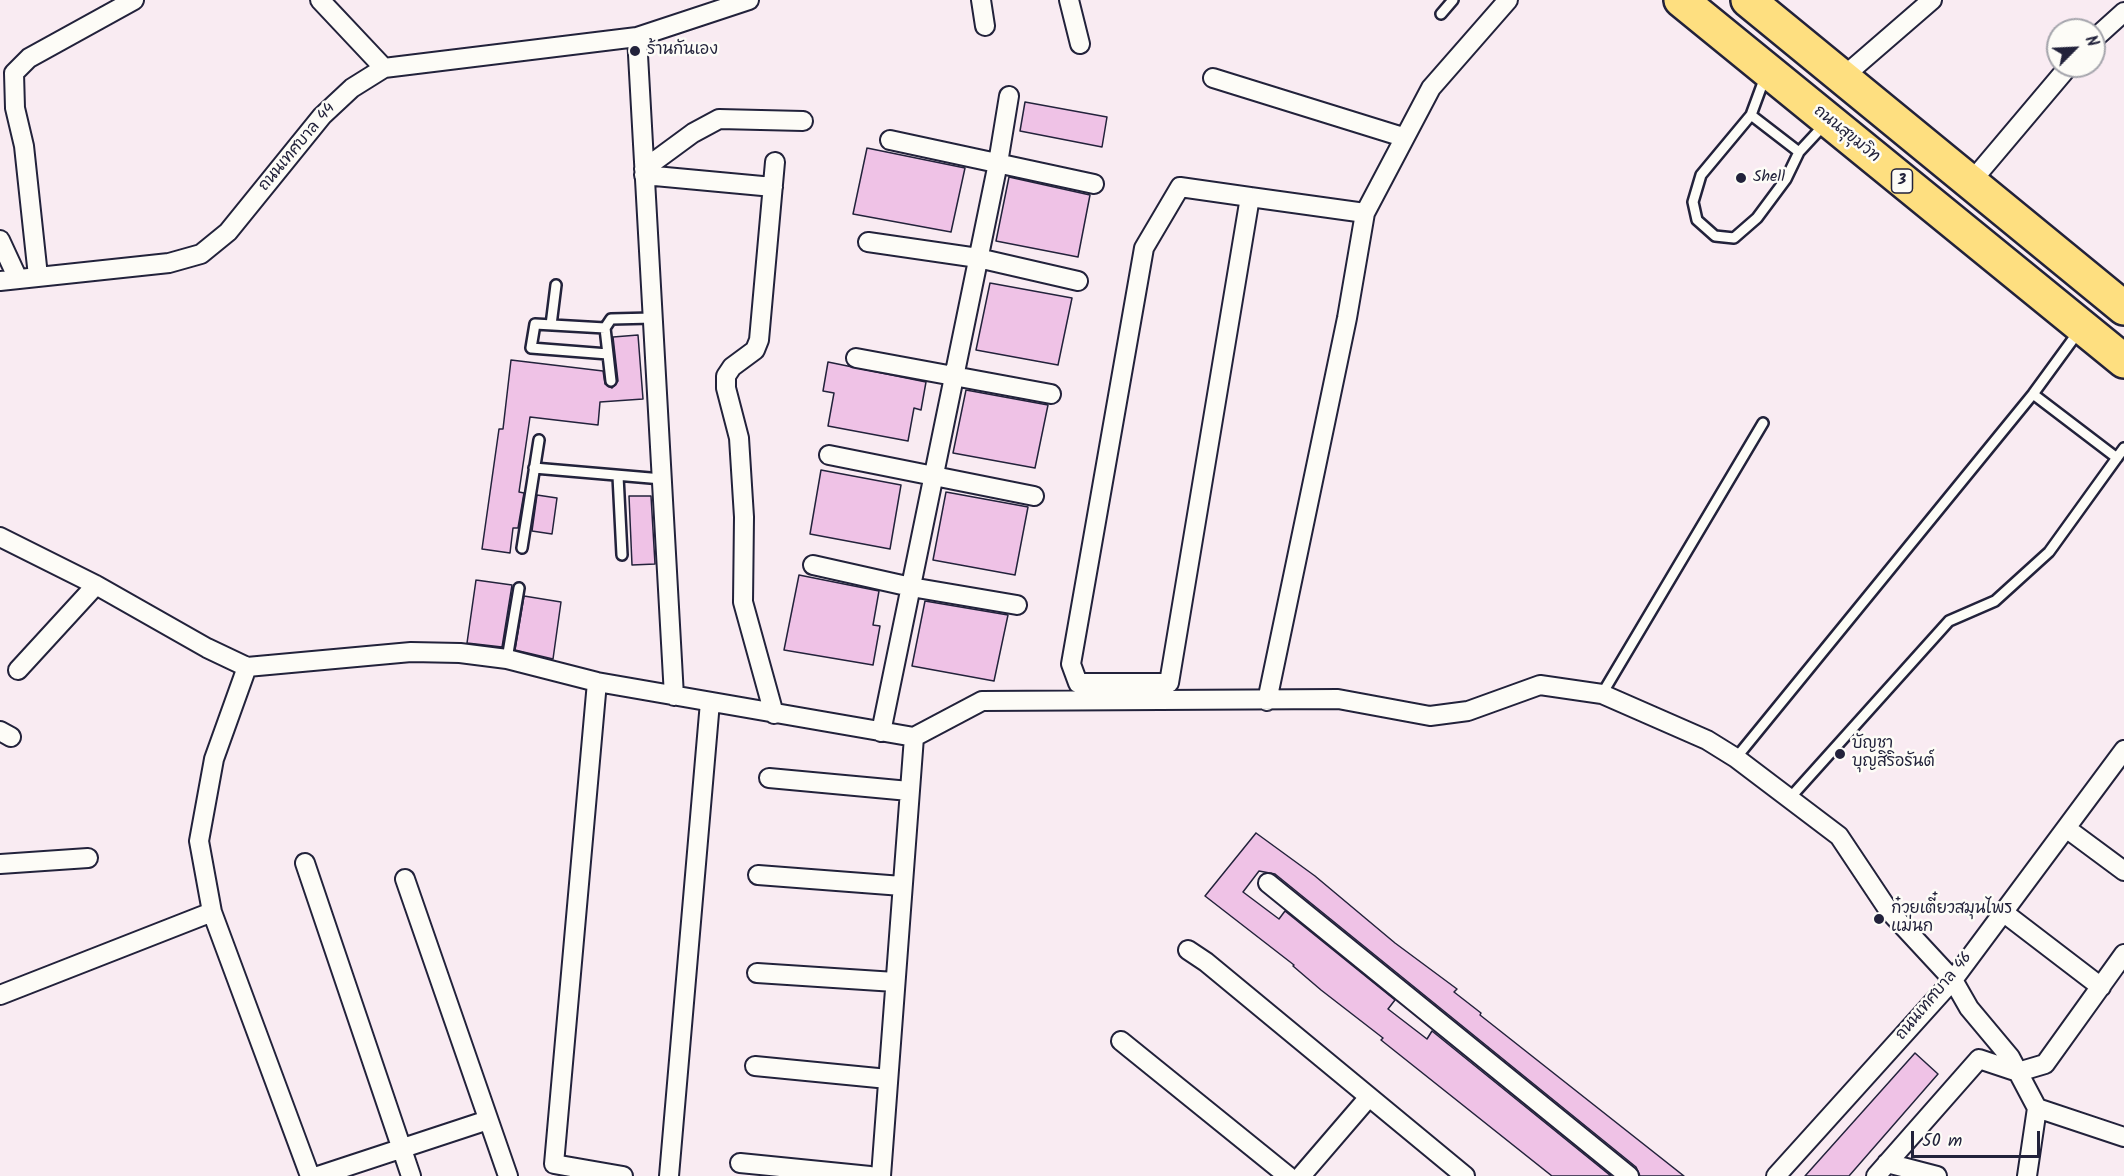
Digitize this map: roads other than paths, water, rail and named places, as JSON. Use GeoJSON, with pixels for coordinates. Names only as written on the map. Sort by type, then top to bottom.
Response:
{"type":"FeatureCollection","features":[{"type":"Feature","properties":{"kind":"highway","name":"ถนนสุขุมวิท"},"geometry":{"type":"LineString","coordinates":[[1681,0],[2124,361]]}},
{"type":"Feature","properties":{"kind":"highway"},"geometry":{"type":"LineString","coordinates":[[1752,1],[2124,308]]}},
{"type":"Feature","properties":{"kind":"street"},"geometry":{"type":"LineString","coordinates":[[38,276],[24,146],[7,109],[14,73],[29,58],[134,0]]}},
{"type":"Feature","properties":{"kind":"street"},"geometry":{"type":"LineString","coordinates":[[320,0],[384,68]]}},
{"type":"Feature","properties":{"kind":"street","name":"ถนนเทศบาล 44"},"geometry":{"type":"LineString","coordinates":[[9,280],[169,263],[201,254],[228,232],[322,116],[352,88],[384,68],[637,37],[749,0]]}},
{"type":"Feature","properties":{"kind":"street"},"geometry":{"type":"LineString","coordinates":[[981,0],[985,26]]}},
{"type":"Feature","properties":{"kind":"street"},"geometry":{"type":"LineString","coordinates":[[1069,0],[1080,44]]}},
{"type":"Feature","properties":{"kind":"street"},"geometry":{"type":"LineString","coordinates":[[1267,701],[1347,318],[1365,213],[1431,88],[1508,0]]}},
{"type":"Feature","properties":{"kind":"street"},"geometry":{"type":"LineString","coordinates":[[1843,78],[1932,0]]}},
{"type":"Feature","properties":{"kind":"street"},"geometry":{"type":"LineString","coordinates":[[2106,28],[2124,12]]}},
{"type":"Feature","properties":{"kind":"street"},"geometry":{"type":"LineString","coordinates":[[637,37],[674,696]]}},
{"type":"Feature","properties":{"kind":"street"},"geometry":{"type":"LineString","coordinates":[[1213,78],[1403,138]]}},
{"type":"Feature","properties":{"kind":"street"},"geometry":{"type":"LineString","coordinates":[[1971,182],[2059,78]]}},
{"type":"Feature","properties":{"kind":"street"},"geometry":{"type":"LineString","coordinates":[[881,732],[998,163],[1009,96]]}},
{"type":"Feature","properties":{"kind":"street"},"geometry":{"type":"LineString","coordinates":[[644,172],[693,133],[719,119],[803,121]]}},
{"type":"Feature","properties":{"kind":"street"},"geometry":{"type":"LineString","coordinates":[[890,140],[1094,184]]}},
{"type":"Feature","properties":{"kind":"street"},"geometry":{"type":"LineString","coordinates":[[774,714],[743,602],[744,517],[739,438],[726,388],[726,376],[732,367],[755,350],[759,340],[775,162]]}},
{"type":"Feature","properties":{"kind":"street"},"geometry":{"type":"LineString","coordinates":[[644,172],[773,187]]}},
{"type":"Feature","properties":{"kind":"street"},"geometry":{"type":"LineString","coordinates":[[1250,197],[1169,683],[1078,684],[1071,664],[1144,248],[1180,187],[1365,213]]}},
{"type":"Feature","properties":{"kind":"street"},"geometry":{"type":"LineString","coordinates":[[0,240],[9,280]]}},
{"type":"Feature","properties":{"kind":"street"},"geometry":{"type":"LineString","coordinates":[[868,242],[978,258],[1078,281]]}},
{"type":"Feature","properties":{"kind":"street"},"geometry":{"type":"LineString","coordinates":[[856,358],[1051,394]]}},
{"type":"Feature","properties":{"kind":"street"},"geometry":{"type":"LineString","coordinates":[[829,455],[1034,496]]}},
{"type":"Feature","properties":{"kind":"street"},"geometry":{"type":"LineString","coordinates":[[0,537],[96,585],[207,648],[247,667],[411,652],[460,653],[507,659],[597,682],[914,737],[982,700],[1267,701],[1338,699],[1430,716],[1468,711],[1540,685],[1602,694],[1707,740],[1736,758],[1839,836],[1889,910],[1953,980],[1969,1008],[2010,1057],[2037,1108],[2027,1176]]}},
{"type":"Feature","properties":{"kind":"street"},"geometry":{"type":"LineString","coordinates":[[813,565],[911,587],[1017,605]]}},
{"type":"Feature","properties":{"kind":"street"},"geometry":{"type":"LineString","coordinates":[[18,670],[96,585]]}},
{"type":"Feature","properties":{"kind":"street"},"geometry":{"type":"LineString","coordinates":[[247,667],[214,759],[199,841],[212,912],[310,1176]]}},
{"type":"Feature","properties":{"kind":"street"},"geometry":{"type":"LineString","coordinates":[[597,682],[554,1164],[623,1176]]}},
{"type":"Feature","properties":{"kind":"street"},"geometry":{"type":"LineString","coordinates":[[669,1176],[710,702]]}},
{"type":"Feature","properties":{"kind":"street"},"geometry":{"type":"LineString","coordinates":[[881,1176],[914,737]]}},
{"type":"Feature","properties":{"kind":"street","name":"ถนนเทศบาล 46"},"geometry":{"type":"LineString","coordinates":[[1776,1176],[1953,980],[2124,750]]}},
{"type":"Feature","properties":{"kind":"street"},"geometry":{"type":"LineString","coordinates":[[769,778],[909,791]]}},
{"type":"Feature","properties":{"kind":"street"},"geometry":{"type":"LineString","coordinates":[[2066,828],[2124,871]]}},
{"type":"Feature","properties":{"kind":"street"},"geometry":{"type":"LineString","coordinates":[[0,864],[88,858]]}},
{"type":"Feature","properties":{"kind":"street"},"geometry":{"type":"LineString","coordinates":[[305,863],[411,1176]]}},
{"type":"Feature","properties":{"kind":"street"},"geometry":{"type":"LineString","coordinates":[[758,875],[902,886]]}},
{"type":"Feature","properties":{"kind":"street"},"geometry":{"type":"LineString","coordinates":[[405,879],[508,1176]]}},
{"type":"Feature","properties":{"kind":"street"},"geometry":{"type":"LineString","coordinates":[[1268,883],[1629,1176]]}},
{"type":"Feature","properties":{"kind":"street"},"geometry":{"type":"LineString","coordinates":[[0,995],[212,912]]}},
{"type":"Feature","properties":{"kind":"street"},"geometry":{"type":"LineString","coordinates":[[2003,912],[2101,987]]}},
{"type":"Feature","properties":{"kind":"street"},"geometry":{"type":"LineString","coordinates":[[1188,950],[1370,1096],[1465,1176]]}},
{"type":"Feature","properties":{"kind":"street"},"geometry":{"type":"LineString","coordinates":[[1881,1169],[1979,1059],[2018,1072],[2045,1064],[2124,954]]}},
{"type":"Feature","properties":{"kind":"street"},"geometry":{"type":"LineString","coordinates":[[757,973],[895,982]]}},
{"type":"Feature","properties":{"kind":"street"},"geometry":{"type":"LineString","coordinates":[[1121,1041],[1288,1176]]}},
{"type":"Feature","properties":{"kind":"street"},"geometry":{"type":"LineString","coordinates":[[754,1066],[888,1079]]}},
{"type":"Feature","properties":{"kind":"street"},"geometry":{"type":"LineString","coordinates":[[1300,1176],[1370,1096]]}},
{"type":"Feature","properties":{"kind":"street"},"geometry":{"type":"LineString","coordinates":[[2037,1108],[2124,1137]]}},
{"type":"Feature","properties":{"kind":"street"},"geometry":{"type":"LineString","coordinates":[[318,1176],[488,1120]]}},
{"type":"Feature","properties":{"kind":"street"},"geometry":{"type":"LineString","coordinates":[[740,1162],[870,1176]]}},
{"type":"Feature","properties":{"kind":"street"},"geometry":{"type":"LineString","coordinates":[[1881,1169],[1937,1176]]}},
{"type":"Feature","properties":{"kind":"lane"},"geometry":{"type":"LineString","coordinates":[[1441,14],[1453,0]]}},
{"type":"Feature","properties":{"kind":"lane"},"geometry":{"type":"LineString","coordinates":[[1767,70],[1751,115],[1701,175],[1693,202],[1697,220],[1715,236],[1734,238],[1757,218],[1786,179],[1799,152],[1828,120]]}},
{"type":"Feature","properties":{"kind":"lane"},"geometry":{"type":"LineString","coordinates":[[1751,115],[1799,152]]}},
{"type":"Feature","properties":{"kind":"lane"},"geometry":{"type":"LineString","coordinates":[[552,325],[556,285]]}},
{"type":"Feature","properties":{"kind":"lane"},"geometry":{"type":"LineString","coordinates":[[611,381],[605,328],[611,319],[653,318]]}},
{"type":"Feature","properties":{"kind":"lane"},"geometry":{"type":"LineString","coordinates":[[605,328],[535,324],[531,348],[608,354]]}},
{"type":"Feature","properties":{"kind":"lane"},"geometry":{"type":"LineString","coordinates":[[1736,758],[2033,394],[2083,327]]}},
{"type":"Feature","properties":{"kind":"lane"},"geometry":{"type":"LineString","coordinates":[[2033,394],[2117,458]]}},
{"type":"Feature","properties":{"kind":"lane"},"geometry":{"type":"LineString","coordinates":[[1602,694],[1763,423]]}},
{"type":"Feature","properties":{"kind":"lane"},"geometry":{"type":"LineString","coordinates":[[522,548],[539,440]]}},
{"type":"Feature","properties":{"kind":"lane"},"geometry":{"type":"LineString","coordinates":[[1789,799],[1949,621],[1995,601],[2049,552],[2124,448]]}},
{"type":"Feature","properties":{"kind":"lane"},"geometry":{"type":"LineString","coordinates":[[534,468],[662,479]]}},
{"type":"Feature","properties":{"kind":"lane"},"geometry":{"type":"LineString","coordinates":[[618,476],[622,555]]}},
{"type":"Feature","properties":{"kind":"lane"},"geometry":{"type":"LineString","coordinates":[[507,659],[519,588]]}},
{"type":"Feature","properties":{"kind":"place","name":"ร้านกันเอง"},"geometry":{"type":"Point","coordinates":[635,51]}},
{"type":"Feature","properties":{"kind":"place","name":"Shell"},"geometry":{"type":"Point","coordinates":[1741,178]}},
{"type":"Feature","properties":{"kind":"place","name":"บัญชา บุญสิริอรันต์"},"geometry":{"type":"Point","coordinates":[1840,754]}},
{"type":"Feature","properties":{"kind":"place","name":"ก๋วยเตี๋ยวสมุนไพร แม่นก"},"geometry":{"type":"Point","coordinates":[1879,919]}}]}
